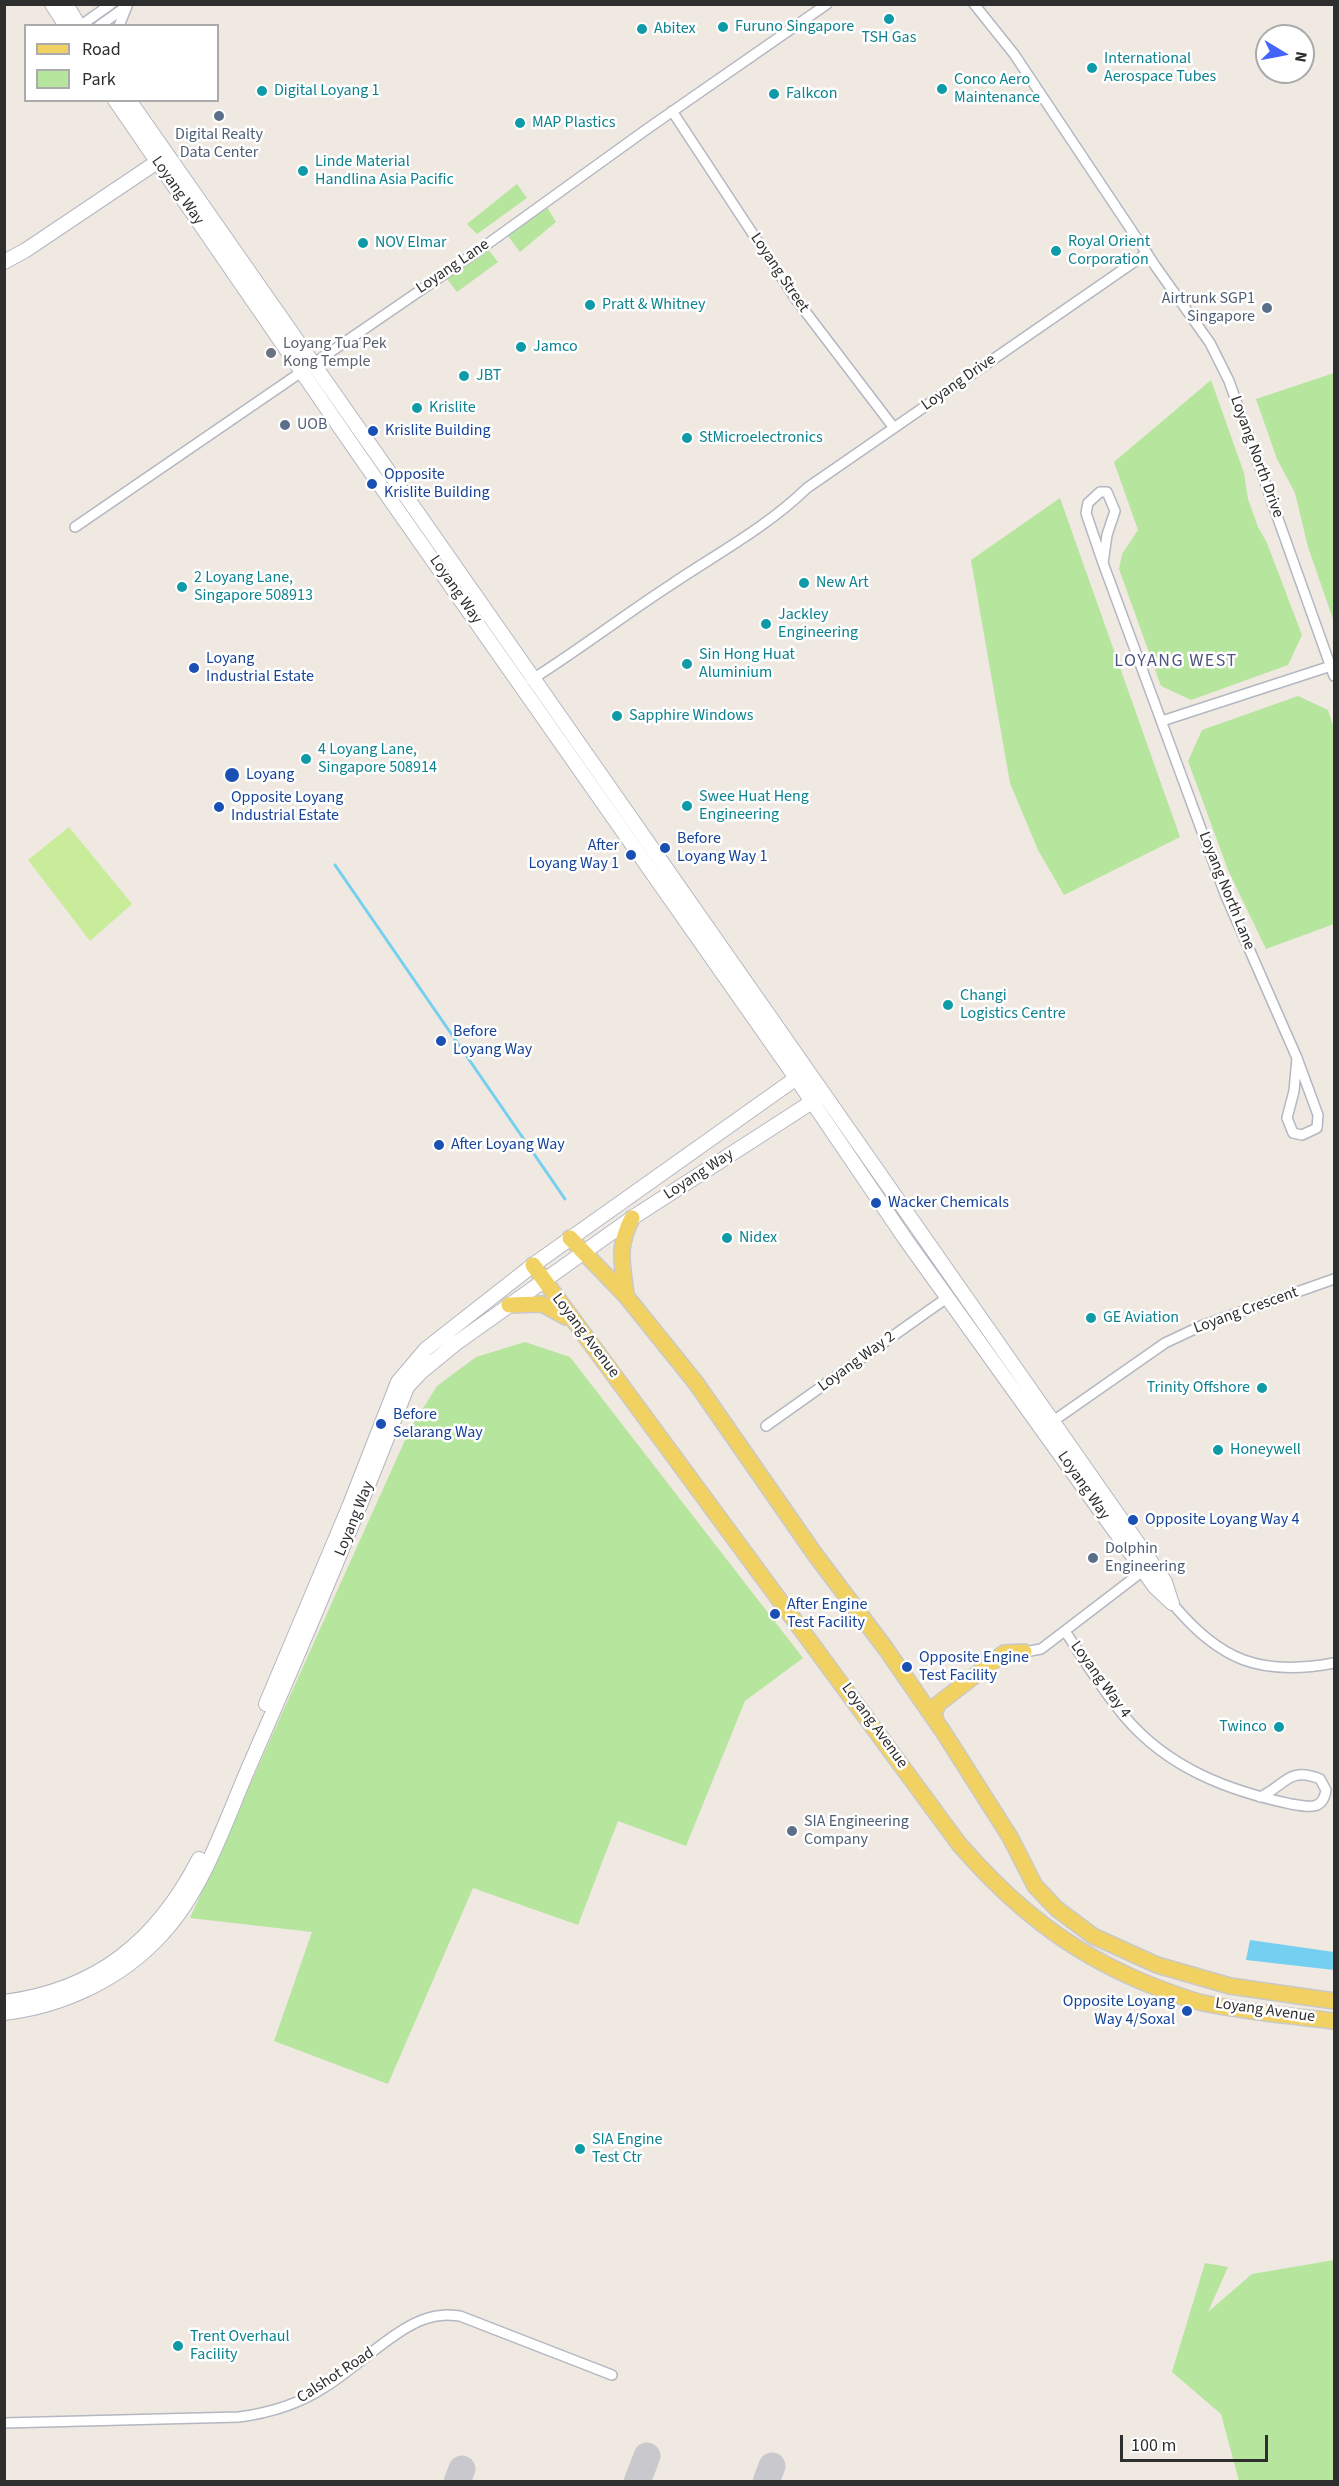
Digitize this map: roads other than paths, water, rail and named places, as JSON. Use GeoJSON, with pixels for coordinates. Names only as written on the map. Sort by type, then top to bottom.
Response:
{"type":"FeatureCollection","features":[{"type":"Feature","properties":{"kind":"main road"},"geometry":{"type":"LineString","coordinates":[[626,1296],[621,1252],[623,1235],[632,1218]]}},
{"type":"Feature","properties":{"kind":"main road","name":"Loyang Avenue"},"geometry":{"type":"LineString","coordinates":[[570,1238],[626,1296],[696,1383],[814,1553],[886,1649],[936,1721],[1011,1837],[1035,1886],[1057,1909],[1094,1936],[1157,1965],[1230,1986],[1335,2001]]}},
{"type":"Feature","properties":{"kind":"main road","name":"Loyang Avenue"},"geometry":{"type":"LineString","coordinates":[[532,1265],[654,1427],[959,1844],[1004,1893],[1048,1930],[1075,1948],[1103,1964],[1164,1990],[1202,2002],[1335,2021]]}},
{"type":"Feature","properties":{"kind":"main road"},"geometry":{"type":"LineString","coordinates":[[509,1305],[542,1304],[573,1322]]}},
{"type":"Feature","properties":{"kind":"main road"},"geometry":{"type":"LineString","coordinates":[[936,1721],[934,1713],[938,1704],[1004,1653],[1024,1652]]}},
{"type":"Feature","properties":{"kind":"street"},"geometry":{"type":"LineString","coordinates":[[52,4],[65,24]]}},
{"type":"Feature","properties":{"kind":"street"},"geometry":{"type":"LineString","coordinates":[[66,4],[79,24]]}},
{"type":"Feature","properties":{"kind":"street"},"geometry":{"type":"LineString","coordinates":[[83,24],[111,4]]}},
{"type":"Feature","properties":{"kind":"street","name":"Loyang Lane"},"geometry":{"type":"LineString","coordinates":[[75,527],[492,241],[672,111],[827,4]]}},
{"type":"Feature","properties":{"kind":"street"},"geometry":{"type":"LineString","coordinates":[[974,4],[1014,54],[1148,253]]}},
{"type":"Feature","properties":{"kind":"street"},"geometry":{"type":"LineString","coordinates":[[102,24],[128,5]]}},
{"type":"Feature","properties":{"kind":"street"},"geometry":{"type":"LineString","coordinates":[[120,24],[128,5]]}},
{"type":"Feature","properties":{"kind":"street","name":"Loyang Way"},"geometry":{"type":"LineString","coordinates":[[117,102],[162,159],[818,1099],[954,1282],[1046,1425],[1155,1587],[1189,1623],[1213,1644],[1236,1658],[1257,1664],[1298,1669],[1335,1663]]}},
{"type":"Feature","properties":{"kind":"street","name":"Loyang Way"},"geometry":{"type":"LineString","coordinates":[[130,102],[162,159],[171,183],[307,369]]}},
{"type":"Feature","properties":{"kind":"street","name":"Loyang Street"},"geometry":{"type":"LineString","coordinates":[[672,111],[795,298],[894,428]]}},
{"type":"Feature","properties":{"kind":"street"},"geometry":{"type":"LineString","coordinates":[[4,262],[26,250],[162,159]]}},
{"type":"Feature","properties":{"kind":"street"},"geometry":{"type":"LineString","coordinates":[[135,177],[156,177],[171,183]]}},
{"type":"Feature","properties":{"kind":"street"},"geometry":{"type":"LineString","coordinates":[[4,254],[26,250]]}},
{"type":"Feature","properties":{"kind":"street","name":"Loyang Drive"},"geometry":{"type":"LineString","coordinates":[[527,683],[776,516],[807,488],[1148,253]]}},
{"type":"Feature","properties":{"kind":"street","name":"Loyang North Drive"},"geometry":{"type":"LineString","coordinates":[[1148,253],[1210,343],[1228,381],[1335,676]]}},
{"type":"Feature","properties":{"kind":"street","name":"Loyang North Lane"},"geometry":{"type":"LineString","coordinates":[[1103,563],[1107,535],[1115,511],[1107,492],[1100,492],[1088,503],[1086,513],[1103,563],[1225,894],[1297,1058],[1318,1115],[1317,1128],[1302,1135],[1293,1133],[1287,1118],[1294,1091],[1297,1058]]}},
{"type":"Feature","properties":{"kind":"street"},"geometry":{"type":"LineString","coordinates":[[1162,721],[1331,666]]}},
{"type":"Feature","properties":{"kind":"street","name":"Loyang Way"},"geometry":{"type":"LineString","coordinates":[[4,2002],[52,1993],[88,1977],[139,1942],[170,1909],[195,1867],[209,1836],[350,1507],[398,1382],[426,1349],[532,1265],[801,1075]]}},
{"type":"Feature","properties":{"kind":"street","name":"Loyang Way"},"geometry":{"type":"LineString","coordinates":[[4,2013],[56,2002],[93,1986],[144,1952],[174,1921],[202,1872],[286,1682],[407,1387],[438,1357],[632,1218],[818,1099]]}},
{"type":"Feature","properties":{"kind":"street","name":"Loyang Way"},"geometry":{"type":"LineString","coordinates":[[818,1099],[948,1297],[1161,1576],[1172,1603]]}},
{"type":"Feature","properties":{"kind":"street","name":"Loyang Crescent"},"geometry":{"type":"LineString","coordinates":[[1046,1425],[1165,1343],[1201,1326],[1335,1279]]}},
{"type":"Feature","properties":{"kind":"street"},"geometry":{"type":"LineString","coordinates":[[948,1297],[954,1282]]}},
{"type":"Feature","properties":{"kind":"street","name":"Loyang Way 2"},"geometry":{"type":"LineString","coordinates":[[766,1426],[948,1297]]}},
{"type":"Feature","properties":{"kind":"street"},"geometry":{"type":"LineString","coordinates":[[1145,1555],[1143,1570],[1149,1570],[1161,1576]]}},
{"type":"Feature","properties":{"kind":"street","name":"Loyang Way 4"},"geometry":{"type":"LineString","coordinates":[[1024,1652],[1041,1649],[1143,1570]]}},
{"type":"Feature","properties":{"kind":"street","name":"Loyang Way 4"},"geometry":{"type":"LineString","coordinates":[[1065,1631],[1106,1694],[1124,1716],[1166,1754],[1201,1776],[1236,1791],[1260,1797],[1313,1807],[1322,1802],[1326,1790],[1320,1779],[1296,1774],[1260,1797]]}},
{"type":"Feature","properties":{"kind":"street","name":"Calshot Road"},"geometry":{"type":"LineString","coordinates":[[4,2423],[239,2417],[265,2414],[293,2404],[324,2388],[410,2325],[442,2314],[460,2316],[612,2375]]}},
{"type":"Feature","properties":{"kind":"water"},"geometry":{"type":"Polygon","coordinates":[[[1250,1940],[1334,1952],[1334,1970],[1246,1960],[1250,1940]]]}},
{"type":"Feature","properties":{"kind":"waterway"},"geometry":{"type":"LineString","coordinates":[[335,865],[565,1199]]}},
{"type":"Feature","properties":{"kind":"place","name":"TSH Gas"},"geometry":{"type":"Point","coordinates":[889,19]}},
{"type":"Feature","properties":{"kind":"place","name":"Furuno Singapore"},"geometry":{"type":"Point","coordinates":[723,27]}},
{"type":"Feature","properties":{"kind":"place","name":"Abitex"},"geometry":{"type":"Point","coordinates":[642,29]}},
{"type":"Feature","properties":{"kind":"place","name":"International Aerospace Tubes"},"geometry":{"type":"Point","coordinates":[1092,68]}},
{"type":"Feature","properties":{"kind":"place","name":"Conco Aero Maintenance"},"geometry":{"type":"Point","coordinates":[942,89]}},
{"type":"Feature","properties":{"kind":"place","name":"Digital Loyang 1"},"geometry":{"type":"Point","coordinates":[262,91]}},
{"type":"Feature","properties":{"kind":"place","name":"Falkcon"},"geometry":{"type":"Point","coordinates":[774,94]}},
{"type":"Feature","properties":{"kind":"place","name":"Digital Realty Data Center"},"geometry":{"type":"Point","coordinates":[219,116]}},
{"type":"Feature","properties":{"kind":"place","name":"MAP Plastics"},"geometry":{"type":"Point","coordinates":[520,123]}},
{"type":"Feature","properties":{"kind":"place","name":"Linde Material Handlina Asia Pacific"},"geometry":{"type":"Point","coordinates":[303,171]}},
{"type":"Feature","properties":{"kind":"place","name":"NOV Elmar"},"geometry":{"type":"Point","coordinates":[363,243]}},
{"type":"Feature","properties":{"kind":"place","name":"Royal Orient Corporation"},"geometry":{"type":"Point","coordinates":[1056,251]}},
{"type":"Feature","properties":{"kind":"place","name":"Pratt & Whitney"},"geometry":{"type":"Point","coordinates":[590,305]}},
{"type":"Feature","properties":{"kind":"place","name":"Airtrunk SGP1 Singapore"},"geometry":{"type":"Point","coordinates":[1267,308]}},
{"type":"Feature","properties":{"kind":"place","name":"Jamco"},"geometry":{"type":"Point","coordinates":[521,347]}},
{"type":"Feature","properties":{"kind":"place","name":"Loyang Tua Pek Kong Temple"},"geometry":{"type":"Point","coordinates":[271,353]}},
{"type":"Feature","properties":{"kind":"place","name":"JBT"},"geometry":{"type":"Point","coordinates":[464,376]}},
{"type":"Feature","properties":{"kind":"place","name":"Krislite"},"geometry":{"type":"Point","coordinates":[417,408]}},
{"type":"Feature","properties":{"kind":"place","name":"UOB"},"geometry":{"type":"Point","coordinates":[285,425]}},
{"type":"Feature","properties":{"kind":"place","name":"Krislite Building"},"geometry":{"type":"Point","coordinates":[373,431]}},
{"type":"Feature","properties":{"kind":"place","name":"StMicroelectronics"},"geometry":{"type":"Point","coordinates":[687,438]}},
{"type":"Feature","properties":{"kind":"place","name":"Opposite Krislite Building"},"geometry":{"type":"Point","coordinates":[372,484]}},
{"type":"Feature","properties":{"kind":"place","name":"New Art"},"geometry":{"type":"Point","coordinates":[804,583]}},
{"type":"Feature","properties":{"kind":"place","name":"2 Loyang Lane, Singapore 508913"},"geometry":{"type":"Point","coordinates":[182,587]}},
{"type":"Feature","properties":{"kind":"place","name":"Jackley Engineering"},"geometry":{"type":"Point","coordinates":[766,624]}},
{"type":"Feature","properties":{"kind":"place","name":"Sin Hong Huat Aluminium"},"geometry":{"type":"Point","coordinates":[687,664]}},
{"type":"Feature","properties":{"kind":"place","name":"Loyang Industrial Estate"},"geometry":{"type":"Point","coordinates":[194,668]}},
{"type":"Feature","properties":{"kind":"place","name":"Sapphire Windows"},"geometry":{"type":"Point","coordinates":[617,716]}},
{"type":"Feature","properties":{"kind":"place","name":"4 Loyang Lane, Singapore 508914"},"geometry":{"type":"Point","coordinates":[306,759]}},
{"type":"Feature","properties":{"kind":"place","name":"Loyang"},"geometry":{"type":"Point","coordinates":[232,775]}},
{"type":"Feature","properties":{"kind":"place","name":"Swee Huat Heng Engineering"},"geometry":{"type":"Point","coordinates":[687,806]}},
{"type":"Feature","properties":{"kind":"place","name":"Opposite Loyang Industrial Estate"},"geometry":{"type":"Point","coordinates":[219,807]}},
{"type":"Feature","properties":{"kind":"place","name":"Before Loyang Way 1"},"geometry":{"type":"Point","coordinates":[665,848]}},
{"type":"Feature","properties":{"kind":"place","name":"After Loyang Way 1"},"geometry":{"type":"Point","coordinates":[631,855]}},
{"type":"Feature","properties":{"kind":"place","name":"Changi Logistics Centre"},"geometry":{"type":"Point","coordinates":[948,1005]}},
{"type":"Feature","properties":{"kind":"place","name":"Before Loyang Way"},"geometry":{"type":"Point","coordinates":[441,1041]}},
{"type":"Feature","properties":{"kind":"place","name":"After Loyang Way"},"geometry":{"type":"Point","coordinates":[439,1145]}},
{"type":"Feature","properties":{"kind":"place","name":"Wacker Chemicals"},"geometry":{"type":"Point","coordinates":[876,1203]}},
{"type":"Feature","properties":{"kind":"place","name":"Nidex"},"geometry":{"type":"Point","coordinates":[727,1238]}},
{"type":"Feature","properties":{"kind":"place","name":"GE Aviation"},"geometry":{"type":"Point","coordinates":[1091,1318]}},
{"type":"Feature","properties":{"kind":"place","name":"Trinity Offshore"},"geometry":{"type":"Point","coordinates":[1262,1388]}},
{"type":"Feature","properties":{"kind":"place","name":"Before Selarang Way"},"geometry":{"type":"Point","coordinates":[381,1424]}},
{"type":"Feature","properties":{"kind":"place","name":"Honeywell"},"geometry":{"type":"Point","coordinates":[1218,1450]}},
{"type":"Feature","properties":{"kind":"place","name":"Opposite Loyang Way 4"},"geometry":{"type":"Point","coordinates":[1133,1520]}},
{"type":"Feature","properties":{"kind":"place","name":"Dolphin Engineering"},"geometry":{"type":"Point","coordinates":[1093,1558]}},
{"type":"Feature","properties":{"kind":"place","name":"After Engine Test Facility"},"geometry":{"type":"Point","coordinates":[775,1614]}},
{"type":"Feature","properties":{"kind":"place","name":"Opposite Engine Test Facility"},"geometry":{"type":"Point","coordinates":[907,1667]}},
{"type":"Feature","properties":{"kind":"place","name":"Twinco"},"geometry":{"type":"Point","coordinates":[1279,1727]}},
{"type":"Feature","properties":{"kind":"place","name":"SIA Engineering Company"},"geometry":{"type":"Point","coordinates":[792,1831]}},
{"type":"Feature","properties":{"kind":"place","name":"Opposite Loyang Way 4/Soxal"},"geometry":{"type":"Point","coordinates":[1187,2011]}},
{"type":"Feature","properties":{"kind":"place","name":"SIA Engine Test Ctr"},"geometry":{"type":"Point","coordinates":[580,2149]}},
{"type":"Feature","properties":{"kind":"place","name":"Trent Overhaul Facility"},"geometry":{"type":"Point","coordinates":[178,2346]}},
{"type":"Feature","properties":{"kind":"district","name":"LOYANG WEST"},"geometry":{"type":"Point","coordinates":[1176,662]}}]}
